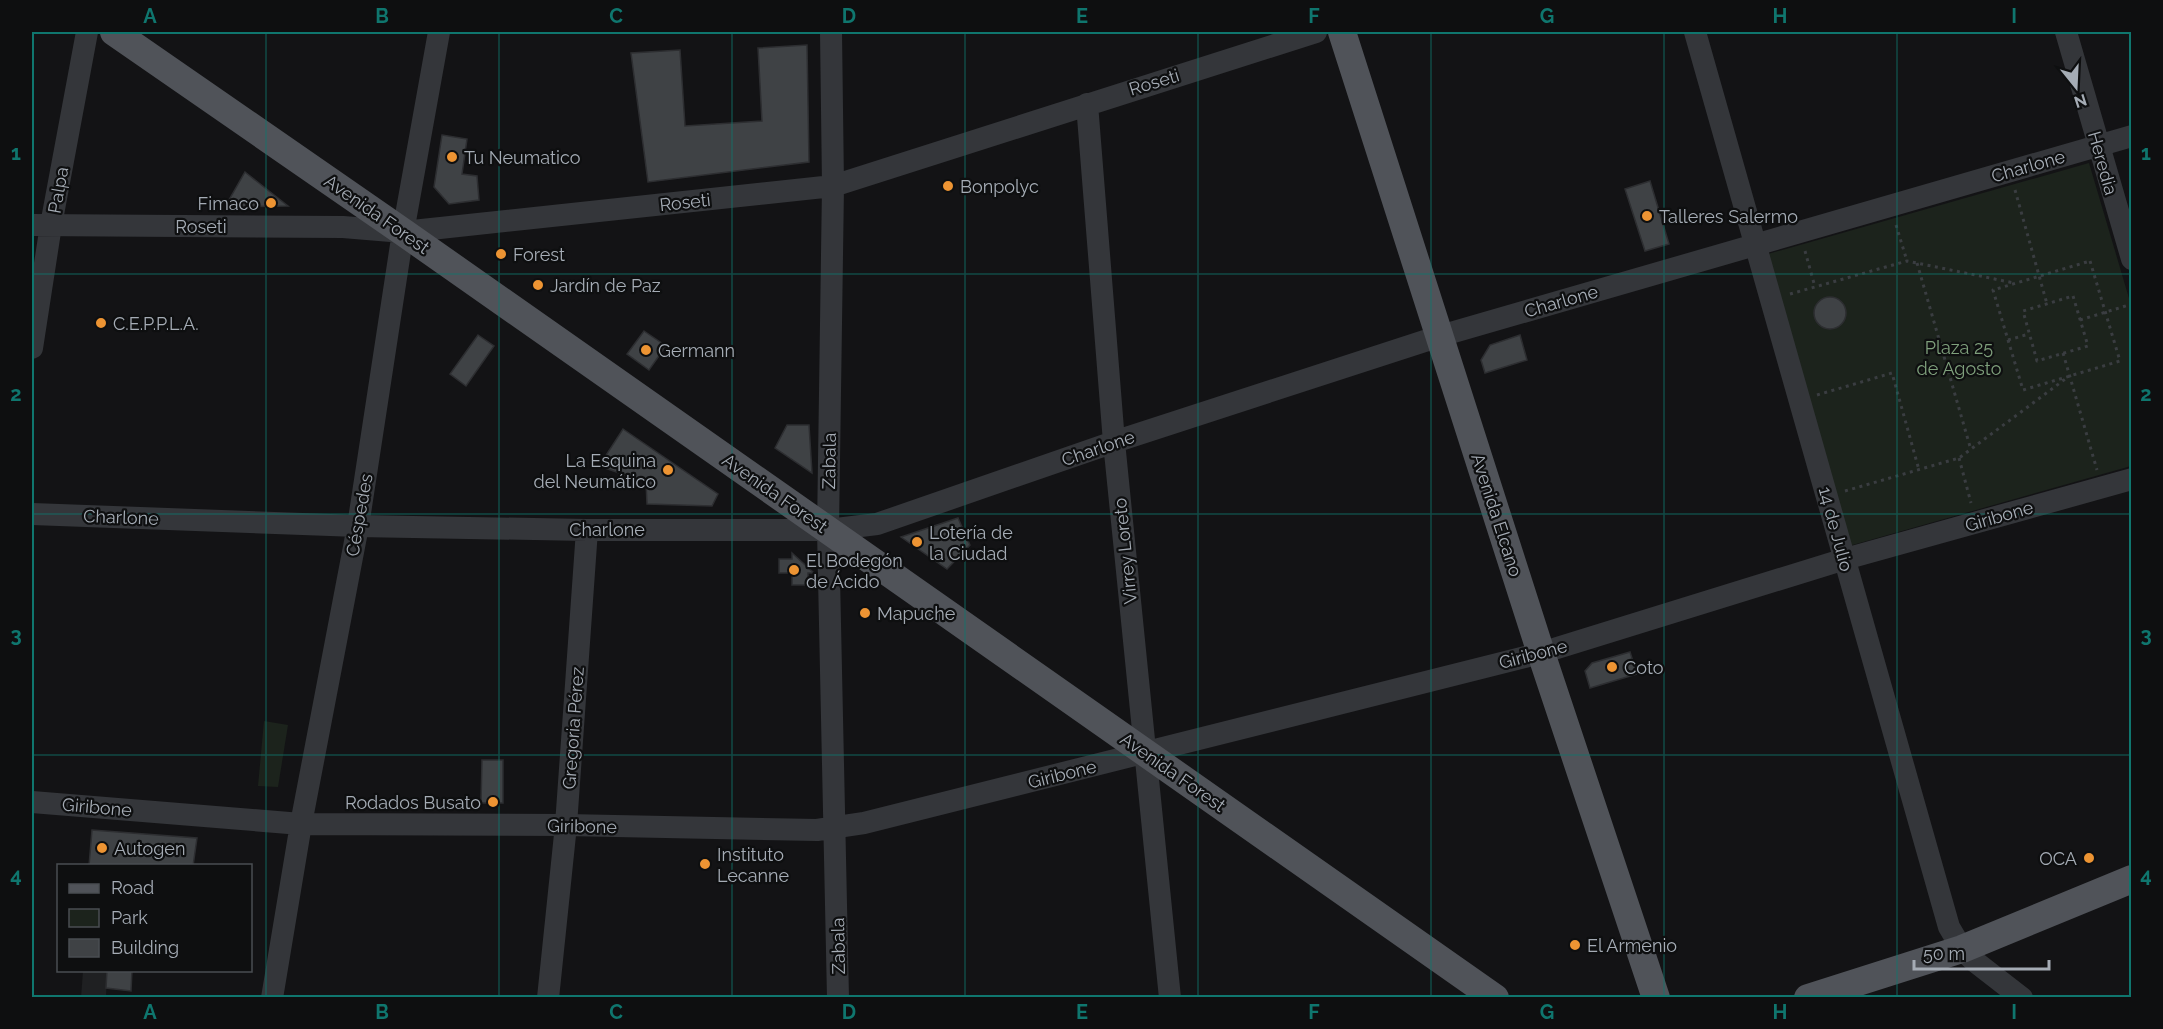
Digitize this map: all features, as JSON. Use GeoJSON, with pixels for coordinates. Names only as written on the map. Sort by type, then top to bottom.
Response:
{"type":"FeatureCollection","features":[{"type":"Feature","properties":{"kind":"main road","name":"Avenida Forest"},"geometry":{"type":"LineString","coordinates":[[114,32],[403,232],[1494,998]]}},
{"type":"Feature","properties":{"kind":"main road","name":"Avenida Elcano"},"geometry":{"type":"LineString","coordinates":[[1342,32],[1541,653],[1656,998]]}},
{"type":"Feature","properties":{"kind":"main road"},"geometry":{"type":"LineString","coordinates":[[1808,998],[1962,949],[2132,879]]}},
{"type":"Feature","properties":{"kind":"street","name":"Palpa"},"geometry":{"type":"LineString","coordinates":[[32,348],[41,225],[87,32]]}},
{"type":"Feature","properties":{"kind":"street","name":"Céspedes"},"geometry":{"type":"LineString","coordinates":[[272,998],[301,824],[358,526],[403,232],[439,32]]}},
{"type":"Feature","properties":{"kind":"street","name":"Zabala"},"geometry":{"type":"LineString","coordinates":[[831,32],[833,186],[828,530],[838,998]]}},
{"type":"Feature","properties":{"kind":"street","name":"Roseti"},"geometry":{"type":"LineString","coordinates":[[41,225],[343,227],[403,232],[833,186],[1316,32]]}},
{"type":"Feature","properties":{"kind":"street","name":"14 de Julio"},"geometry":{"type":"LineString","coordinates":[[1695,32],[1949,927],[1962,949],[1973,960],[2022,998]]}},
{"type":"Feature","properties":{"kind":"street","name":"Heredia"},"geometry":{"type":"LineString","coordinates":[[2066,32],[2132,259]]}},
{"type":"Feature","properties":{"kind":"street","name":"Virrey Loreto"},"geometry":{"type":"LineString","coordinates":[[1087,104],[1114,442],[1170,998]]}},
{"type":"Feature","properties":{"kind":"street","name":"Charlone"},"geometry":{"type":"LineString","coordinates":[[32,514],[358,526],[587,530],[828,530],[877,524],[1114,442],[1440,336],[2132,136]]}},
{"type":"Feature","properties":{"kind":"street","name":"Giribone"},"geometry":{"type":"LineString","coordinates":[[32,802],[301,824],[566,825],[817,830],[836,828],[1146,753],[1541,653],[1845,559],[2132,479]]}},
{"type":"Feature","properties":{"kind":"street","name":"Gregoria Pérez"},"geometry":{"type":"LineString","coordinates":[[548,998],[566,825],[587,530]]}},
{"type":"Feature","properties":{"kind":"path"},"geometry":{"type":"LineString","coordinates":[[2010,171],[2048,304]]}},
{"type":"Feature","properties":{"kind":"path"},"geometry":{"type":"LineString","coordinates":[[1799,232],[1815,287]]}},
{"type":"Feature","properties":{"kind":"path"},"geometry":{"type":"LineString","coordinates":[[1899,235],[1907,261]]}},
{"type":"Feature","properties":{"kind":"path"},"geometry":{"type":"LineString","coordinates":[[1771,299],[1907,261],[2015,283]]}},
{"type":"Feature","properties":{"kind":"path"},"geometry":{"type":"LineString","coordinates":[[2090,261],[2120,361],[2023,390],[1993,290],[2015,283],[2090,261]]}},
{"type":"Feature","properties":{"kind":"path"},"geometry":{"type":"LineString","coordinates":[[1917,263],[1971,450]]}},
{"type":"Feature","properties":{"kind":"path"},"geometry":{"type":"LineString","coordinates":[[2073,296],[2080,320],[2088,346],[2037,361],[2023,311],[2073,296]]}},
{"type":"Feature","properties":{"kind":"path"},"geometry":{"type":"LineString","coordinates":[[2080,320],[2132,304]]}},
{"type":"Feature","properties":{"kind":"path"},"geometry":{"type":"LineString","coordinates":[[2008,340],[2029,334]]}},
{"type":"Feature","properties":{"kind":"path"},"geometry":{"type":"LineString","coordinates":[[2063,353],[2092,453]]}},
{"type":"Feature","properties":{"kind":"path"},"geometry":{"type":"LineString","coordinates":[[1819,395],[1892,373],[1919,470]]}},
{"type":"Feature","properties":{"kind":"path"},"geometry":{"type":"LineString","coordinates":[[1827,496],[1959,458],[2069,376]]}},
{"type":"Feature","properties":{"kind":"path"},"geometry":{"type":"LineString","coordinates":[[1959,458],[1967,489]]}},
{"type":"Feature","properties":{"kind":"shaded area"},"geometry":{"type":"Polygon","coordinates":[[[83,972],[107,972],[106,997],[81,998],[83,972]]]}},
{"type":"Feature","properties":{"kind":"green space","name":"Plaza 25 de Agosto"},"geometry":{"type":"Polygon","coordinates":[[[2089,163],[2131,305],[2131,466],[1849,546],[1768,254],[2089,163]]]}},
{"type":"Feature","properties":{"kind":"green space"},"geometry":{"type":"Polygon","coordinates":[[[264,721],[288,725],[278,787],[258,786],[264,721]]]}},
{"type":"Feature","properties":{"kind":"building"},"geometry":{"type":"Polygon","coordinates":[[[807,45],[809,162],[648,182],[631,53],[680,50],[685,126],[762,121],[758,48],[807,45]]]}},
{"type":"Feature","properties":{"kind":"building","name":"Tu Neumatico"},"geometry":{"type":"Polygon","coordinates":[[[442,135],[467,139],[462,174],[477,176],[479,200],[449,204],[434,187],[442,135]]]}},
{"type":"Feature","properties":{"kind":"building"},"geometry":{"type":"Polygon","coordinates":[[[245,172],[288,206],[225,207],[245,172]]]}},
{"type":"Feature","properties":{"kind":"building","name":"Talleres Salermo"},"geometry":{"type":"Polygon","coordinates":[[[1650,181],[1669,244],[1645,251],[1625,189],[1650,181]]]}},
{"type":"Feature","properties":{"kind":"building"},"geometry":{"type":"Polygon","coordinates":[[[1830,297],[1841,302],[1846,313],[1841,324],[1830,329],[1819,324],[1814,313],[1819,302],[1830,297]]]}},
{"type":"Feature","properties":{"kind":"building","name":"Germann"},"geometry":{"type":"Polygon","coordinates":[[[644,331],[666,346],[649,370],[627,354],[644,331]]]}},
{"type":"Feature","properties":{"kind":"building"},"geometry":{"type":"Polygon","coordinates":[[[478,335],[494,346],[466,386],[450,374],[478,335]]]}},
{"type":"Feature","properties":{"kind":"building"},"geometry":{"type":"Polygon","coordinates":[[[1520,335],[1527,360],[1485,373],[1481,360],[1490,345],[1520,335]]]}},
{"type":"Feature","properties":{"kind":"building"},"geometry":{"type":"Polygon","coordinates":[[[787,425],[809,425],[812,473],[775,448],[787,425]]]}},
{"type":"Feature","properties":{"kind":"building"},"geometry":{"type":"Polygon","coordinates":[[[623,429],[718,494],[712,506],[647,504],[646,482],[599,466],[623,429]]]}},
{"type":"Feature","properties":{"kind":"building"},"geometry":{"type":"Polygon","coordinates":[[[958,518],[970,545],[947,569],[901,537],[958,518]]]}},
{"type":"Feature","properties":{"kind":"building","name":"El Bodegón de Ácido"},"geometry":{"type":"Polygon","coordinates":[[[792,553],[814,573],[808,573],[808,585],[792,585],[792,573],[779,573],[779,559],[792,559],[792,553]]]}},
{"type":"Feature","properties":{"kind":"building","name":"Coto"},"geometry":{"type":"Polygon","coordinates":[[[1630,652],[1637,674],[1590,688],[1585,671],[1592,663],[1630,652]]]}},
{"type":"Feature","properties":{"kind":"building"},"geometry":{"type":"Polygon","coordinates":[[[482,760],[503,760],[503,803],[481,803],[482,760]]]}},
{"type":"Feature","properties":{"kind":"building"},"geometry":{"type":"Polygon","coordinates":[[[92,830],[197,838],[193,864],[89,864],[92,830]]]}},
{"type":"Feature","properties":{"kind":"building"},"geometry":{"type":"Polygon","coordinates":[[[107,972],[132,972],[131,991],[106,988],[107,972]]]}},
{"type":"Feature","properties":{"kind":"place","name":"Tu Neumatico"},"geometry":{"type":"Point","coordinates":[452,157]}},
{"type":"Feature","properties":{"kind":"place","name":"Bonpolyc"},"geometry":{"type":"Point","coordinates":[948,186]}},
{"type":"Feature","properties":{"kind":"place","name":"Fimaco"},"geometry":{"type":"Point","coordinates":[271,203]}},
{"type":"Feature","properties":{"kind":"place","name":"Talleres Salermo"},"geometry":{"type":"Point","coordinates":[1647,216]}},
{"type":"Feature","properties":{"kind":"place","name":"Forest"},"geometry":{"type":"Point","coordinates":[501,254]}},
{"type":"Feature","properties":{"kind":"place","name":"Jardín de Paz"},"geometry":{"type":"Point","coordinates":[538,285]}},
{"type":"Feature","properties":{"kind":"place","name":"C.E.P.P.L.A."},"geometry":{"type":"Point","coordinates":[101,323]}},
{"type":"Feature","properties":{"kind":"place","name":"Germann"},"geometry":{"type":"Point","coordinates":[646,350]}},
{"type":"Feature","properties":{"kind":"place","name":"La Esquina del Neumático"},"geometry":{"type":"Point","coordinates":[668,470]}},
{"type":"Feature","properties":{"kind":"place","name":"Lotería de la Ciudad"},"geometry":{"type":"Point","coordinates":[917,542]}},
{"type":"Feature","properties":{"kind":"place","name":"El Bodegón de Ácido"},"geometry":{"type":"Point","coordinates":[794,570]}},
{"type":"Feature","properties":{"kind":"place","name":"Mapuche"},"geometry":{"type":"Point","coordinates":[865,613]}},
{"type":"Feature","properties":{"kind":"place","name":"Coto"},"geometry":{"type":"Point","coordinates":[1612,667]}},
{"type":"Feature","properties":{"kind":"place","name":"Rodados Busato"},"geometry":{"type":"Point","coordinates":[493,802]}},
{"type":"Feature","properties":{"kind":"place","name":"Autogen"},"geometry":{"type":"Point","coordinates":[102,848]}},
{"type":"Feature","properties":{"kind":"place","name":"OCA"},"geometry":{"type":"Point","coordinates":[2089,858]}},
{"type":"Feature","properties":{"kind":"place","name":"Instituto Lecanne"},"geometry":{"type":"Point","coordinates":[705,864]}},
{"type":"Feature","properties":{"kind":"place","name":"El Armenio"},"geometry":{"type":"Point","coordinates":[1575,945]}}]}
